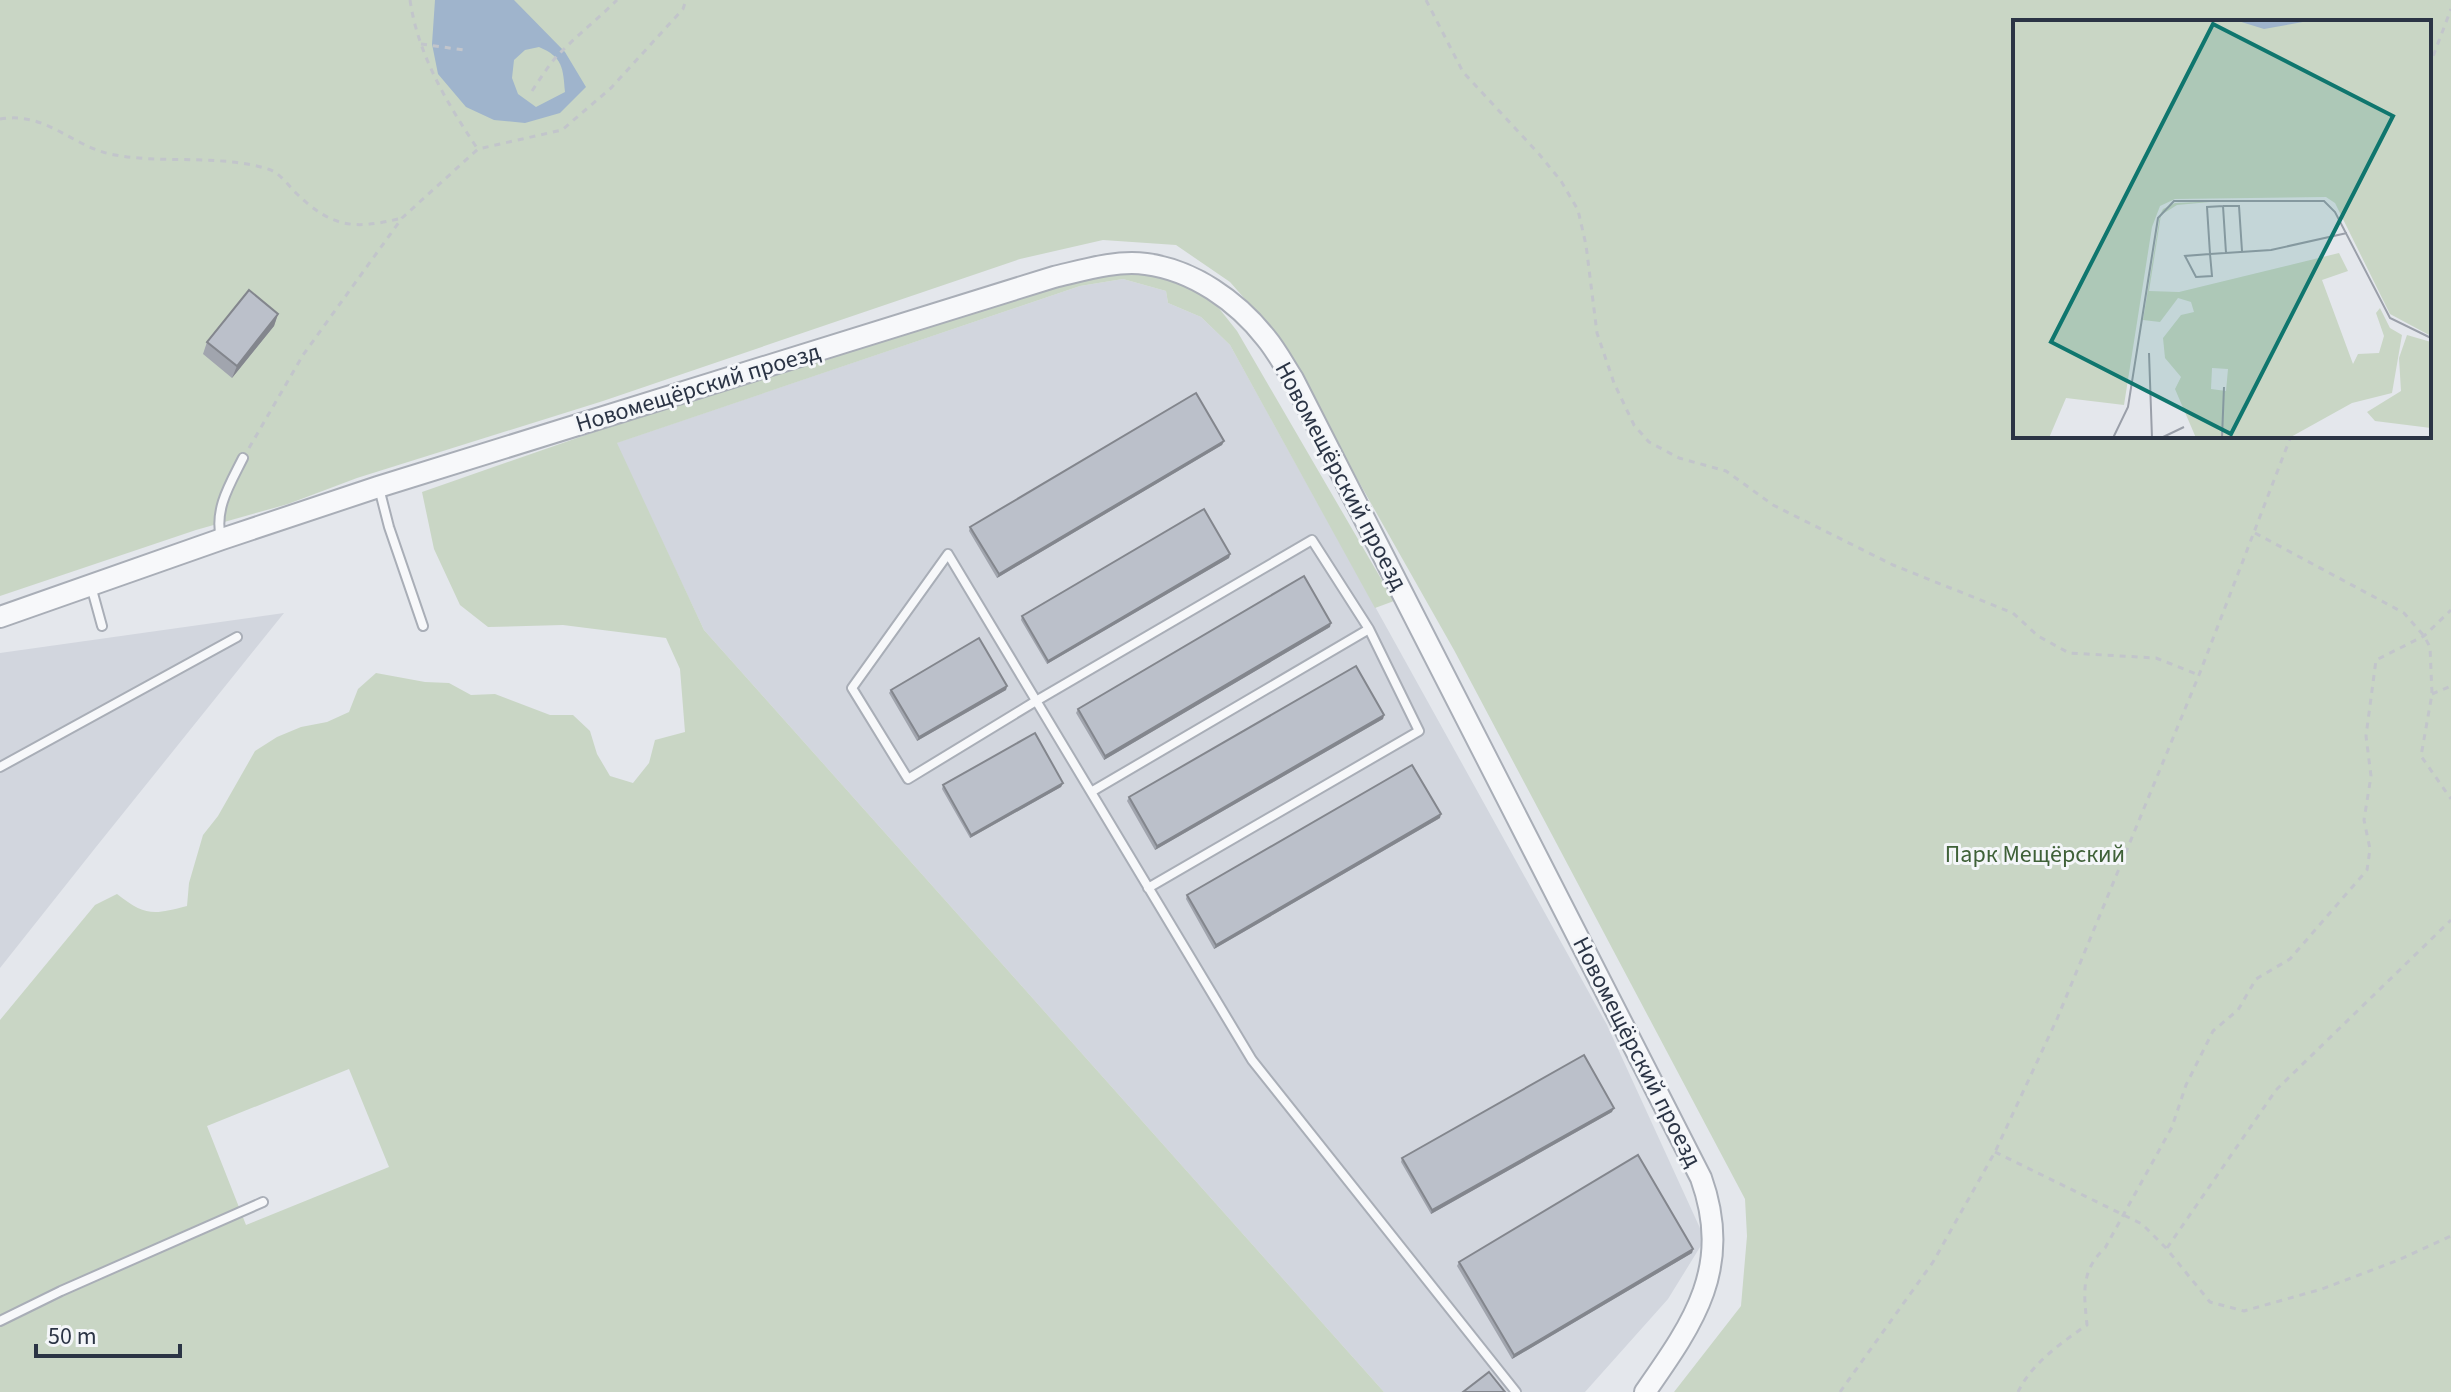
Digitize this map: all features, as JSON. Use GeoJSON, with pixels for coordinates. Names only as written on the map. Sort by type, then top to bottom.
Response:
{"type":"FeatureCollection","features":[{"type":"Feature","properties":{"kind":"street","name":"Новомещёрский проезд"},"geometry":{"type":"LineString","coordinates":[[0,617],[378,487],[1039,281],[1117,264],[1146,264],[1201,282],[1232,304],[1267,339],[1293,379],[1701,1178],[1710,1202],[1714,1233],[1707,1278],[1685,1335],[1645,1392]]}},
{"type":"Feature","properties":{"kind":"lane"},"geometry":{"type":"LineString","coordinates":[[222,539],[218,524],[224,495],[243,458]]}},
{"type":"Feature","properties":{"kind":"lane"},"geometry":{"type":"LineString","coordinates":[[378,487],[423,626]]}},
{"type":"Feature","properties":{"kind":"lane"},"geometry":{"type":"LineString","coordinates":[[1148,888],[1419,731],[1369,629],[1312,540],[1036,701],[908,779],[852,688],[948,554],[1036,701],[1091,792],[1148,888],[1252,1060],[1516,1392]]}},
{"type":"Feature","properties":{"kind":"lane"},"geometry":{"type":"LineString","coordinates":[[90,586],[102,626]]}},
{"type":"Feature","properties":{"kind":"lane"},"geometry":{"type":"LineString","coordinates":[[1091,792],[1369,629]]}},
{"type":"Feature","properties":{"kind":"lane"},"geometry":{"type":"LineString","coordinates":[[0,767],[237,637]]}},
{"type":"Feature","properties":{"kind":"lane"},"geometry":{"type":"LineString","coordinates":[[0,1321],[263,1202]]}},
{"type":"Feature","properties":{"kind":"path"},"geometry":{"type":"LineString","coordinates":[[410,0],[421,44],[452,111],[478,149]]}},
{"type":"Feature","properties":{"kind":"path"},"geometry":{"type":"LineString","coordinates":[[532,91],[565,47],[593,25],[617,0]]}},
{"type":"Feature","properties":{"kind":"path"},"geometry":{"type":"LineString","coordinates":[[243,458],[303,355],[402,218],[478,149],[562,130],[611,88],[683,9],[686,0]]}},
{"type":"Feature","properties":{"kind":"path"},"geometry":{"type":"LineString","coordinates":[[1426,0],[1463,72],[1539,154],[1561,181],[1578,210],[1586,245],[1597,333],[1620,397],[1634,425],[1649,442],[1679,458],[1726,471],[1773,505],[1893,565],[2013,613],[2038,636],[2069,653],[2156,658],[2199,675]]}},
{"type":"Feature","properties":{"kind":"path"},"geometry":{"type":"LineString","coordinates":[[2431,62],[2451,9]]}},
{"type":"Feature","properties":{"kind":"path"},"geometry":{"type":"LineString","coordinates":[[421,44],[464,50]]}},
{"type":"Feature","properties":{"kind":"path"},"geometry":{"type":"LineString","coordinates":[[0,119],[16,116],[49,125],[113,155],[242,163],[272,170],[314,211],[341,223],[371,226],[402,218]]}},
{"type":"Feature","properties":{"kind":"path"},"geometry":{"type":"LineString","coordinates":[[1840,1392],[1933,1262],[1995,1152],[2057,1019],[2199,675],[2290,438]]}},
{"type":"Feature","properties":{"kind":"path"},"geometry":{"type":"LineString","coordinates":[[2255,533],[2404,613],[2424,636],[2430,647],[2432,694],[2421,756],[2451,799]]}},
{"type":"Feature","properties":{"kind":"path"},"geometry":{"type":"LineString","coordinates":[[2018,1392],[2023,1380],[2055,1348],[2087,1325],[2083,1286],[2093,1259],[2105,1248],[2172,1127],[2186,1085],[2213,1031],[2238,1010],[2256,979],[2290,959],[2367,870],[2370,849],[2364,820],[2371,776],[2366,736],[2376,660],[2424,636],[2451,610]]}},
{"type":"Feature","properties":{"kind":"path"},"geometry":{"type":"LineString","coordinates":[[2432,694],[2451,686]]}},
{"type":"Feature","properties":{"kind":"path"},"geometry":{"type":"LineString","coordinates":[[2166,1248],[2276,1090],[2451,920]]}},
{"type":"Feature","properties":{"kind":"path"},"geometry":{"type":"LineString","coordinates":[[1995,1152],[2142,1224],[2210,1302],[2244,1311],[2322,1289],[2451,1236]]}},
{"type":"Feature","properties":{"kind":"shaded area"},"geometry":{"type":"Polygon","coordinates":[[[1123,279],[1166,291],[1168,303],[1201,317],[1230,345],[1607,1025],[1705,1239],[1668,1299],[1585,1392],[1384,1392],[704,630],[616,443],[1080,286],[1123,279]]]}},
{"type":"Feature","properties":{"kind":"shaded area"},"geometry":{"type":"Polygon","coordinates":[[[284,613],[96,847],[0,968],[0,653],[284,613]]]}},
{"type":"Feature","properties":{"kind":"green space","name":"Парк Мещёрский"},"geometry":{"type":"Polygon","coordinates":[[[0,0],[2451,0],[2451,1392],[1674,1392],[1741,1306],[1747,1236],[1745,1199],[1454,650],[1291,362],[1259,315],[1230,282],[1176,245],[1103,240],[1020,259],[603,401],[357,478],[288,504],[196,530],[0,596],[0,0]]]}},
{"type":"Feature","properties":{"kind":"green space"},"geometry":{"type":"Polygon","coordinates":[[[1118,270],[1163,275],[1214,302],[1237,331],[1394,601],[1375,608],[1230,345],[1201,317],[1168,303],[1166,291],[1123,279],[1080,286],[617,443],[704,630],[1384,1392],[0,1392],[0,1020],[95,905],[117,894],[150,912],[187,906],[189,883],[203,835],[218,816],[255,751],[301,727],[327,722],[349,712],[358,689],[376,673],[449,683],[471,695],[495,694],[550,715],[573,715],[590,731],[597,754],[610,776],[633,783],[649,763],[655,740],[685,732],[680,669],[666,638],[563,625],[488,627],[460,605],[434,549],[422,492],[603,429],[1072,280],[1118,270]],[[349,1069],[207,1126],[246,1225],[389,1167],[349,1069]]]}},
{"type":"Feature","properties":{"kind":"water"},"geometry":{"type":"Polygon","coordinates":[[[435,0],[514,0],[565,52],[586,87],[560,113],[525,123],[494,120],[466,107],[438,74],[432,44],[435,0]],[[539,47],[525,50],[514,60],[512,78],[518,94],[536,107],[565,92],[560,64],[553,55],[539,47]]]}},
{"type":"Feature","properties":{"kind":"building"},"geometry":{"type":"Polygon","coordinates":[[[249,290],[278,314],[237,366],[207,342],[249,290]]]}},
{"type":"Feature","properties":{"kind":"building"},"geometry":{"type":"Polygon","coordinates":[[[1196,393],[1224,441],[999,574],[970,527],[1196,393]]]}},
{"type":"Feature","properties":{"kind":"building"},"geometry":{"type":"Polygon","coordinates":[[[1204,509],[1230,554],[1048,661],[1022,616],[1204,509]]]}},
{"type":"Feature","properties":{"kind":"building"},"geometry":{"type":"Polygon","coordinates":[[[1304,576],[1331,623],[1105,756],[1078,709],[1304,576]]]}},
{"type":"Feature","properties":{"kind":"building"},"geometry":{"type":"Polygon","coordinates":[[[979,638],[1007,686],[919,737],[891,690],[979,638]]]}},
{"type":"Feature","properties":{"kind":"building"},"geometry":{"type":"Polygon","coordinates":[[[1356,666],[1384,715],[1157,846],[1129,797],[1356,666]]]}},
{"type":"Feature","properties":{"kind":"building"},"geometry":{"type":"Polygon","coordinates":[[[1035,733],[1063,783],[971,835],[943,785],[1035,733]]]}},
{"type":"Feature","properties":{"kind":"building"},"geometry":{"type":"Polygon","coordinates":[[[1412,765],[1441,814],[1216,945],[1187,895],[1412,765]]]}},
{"type":"Feature","properties":{"kind":"building"},"geometry":{"type":"Polygon","coordinates":[[[1584,1055],[1614,1108],[1432,1210],[1402,1158],[1584,1055]]]}},
{"type":"Feature","properties":{"kind":"building"},"geometry":{"type":"Polygon","coordinates":[[[1638,1155],[1693,1249],[1514,1355],[1459,1262],[1638,1155]]]}},
{"type":"Feature","properties":{"kind":"building"},"geometry":{"type":"Polygon","coordinates":[[[1489,1372],[1505,1392],[1463,1392],[1489,1372]]]}}]}
